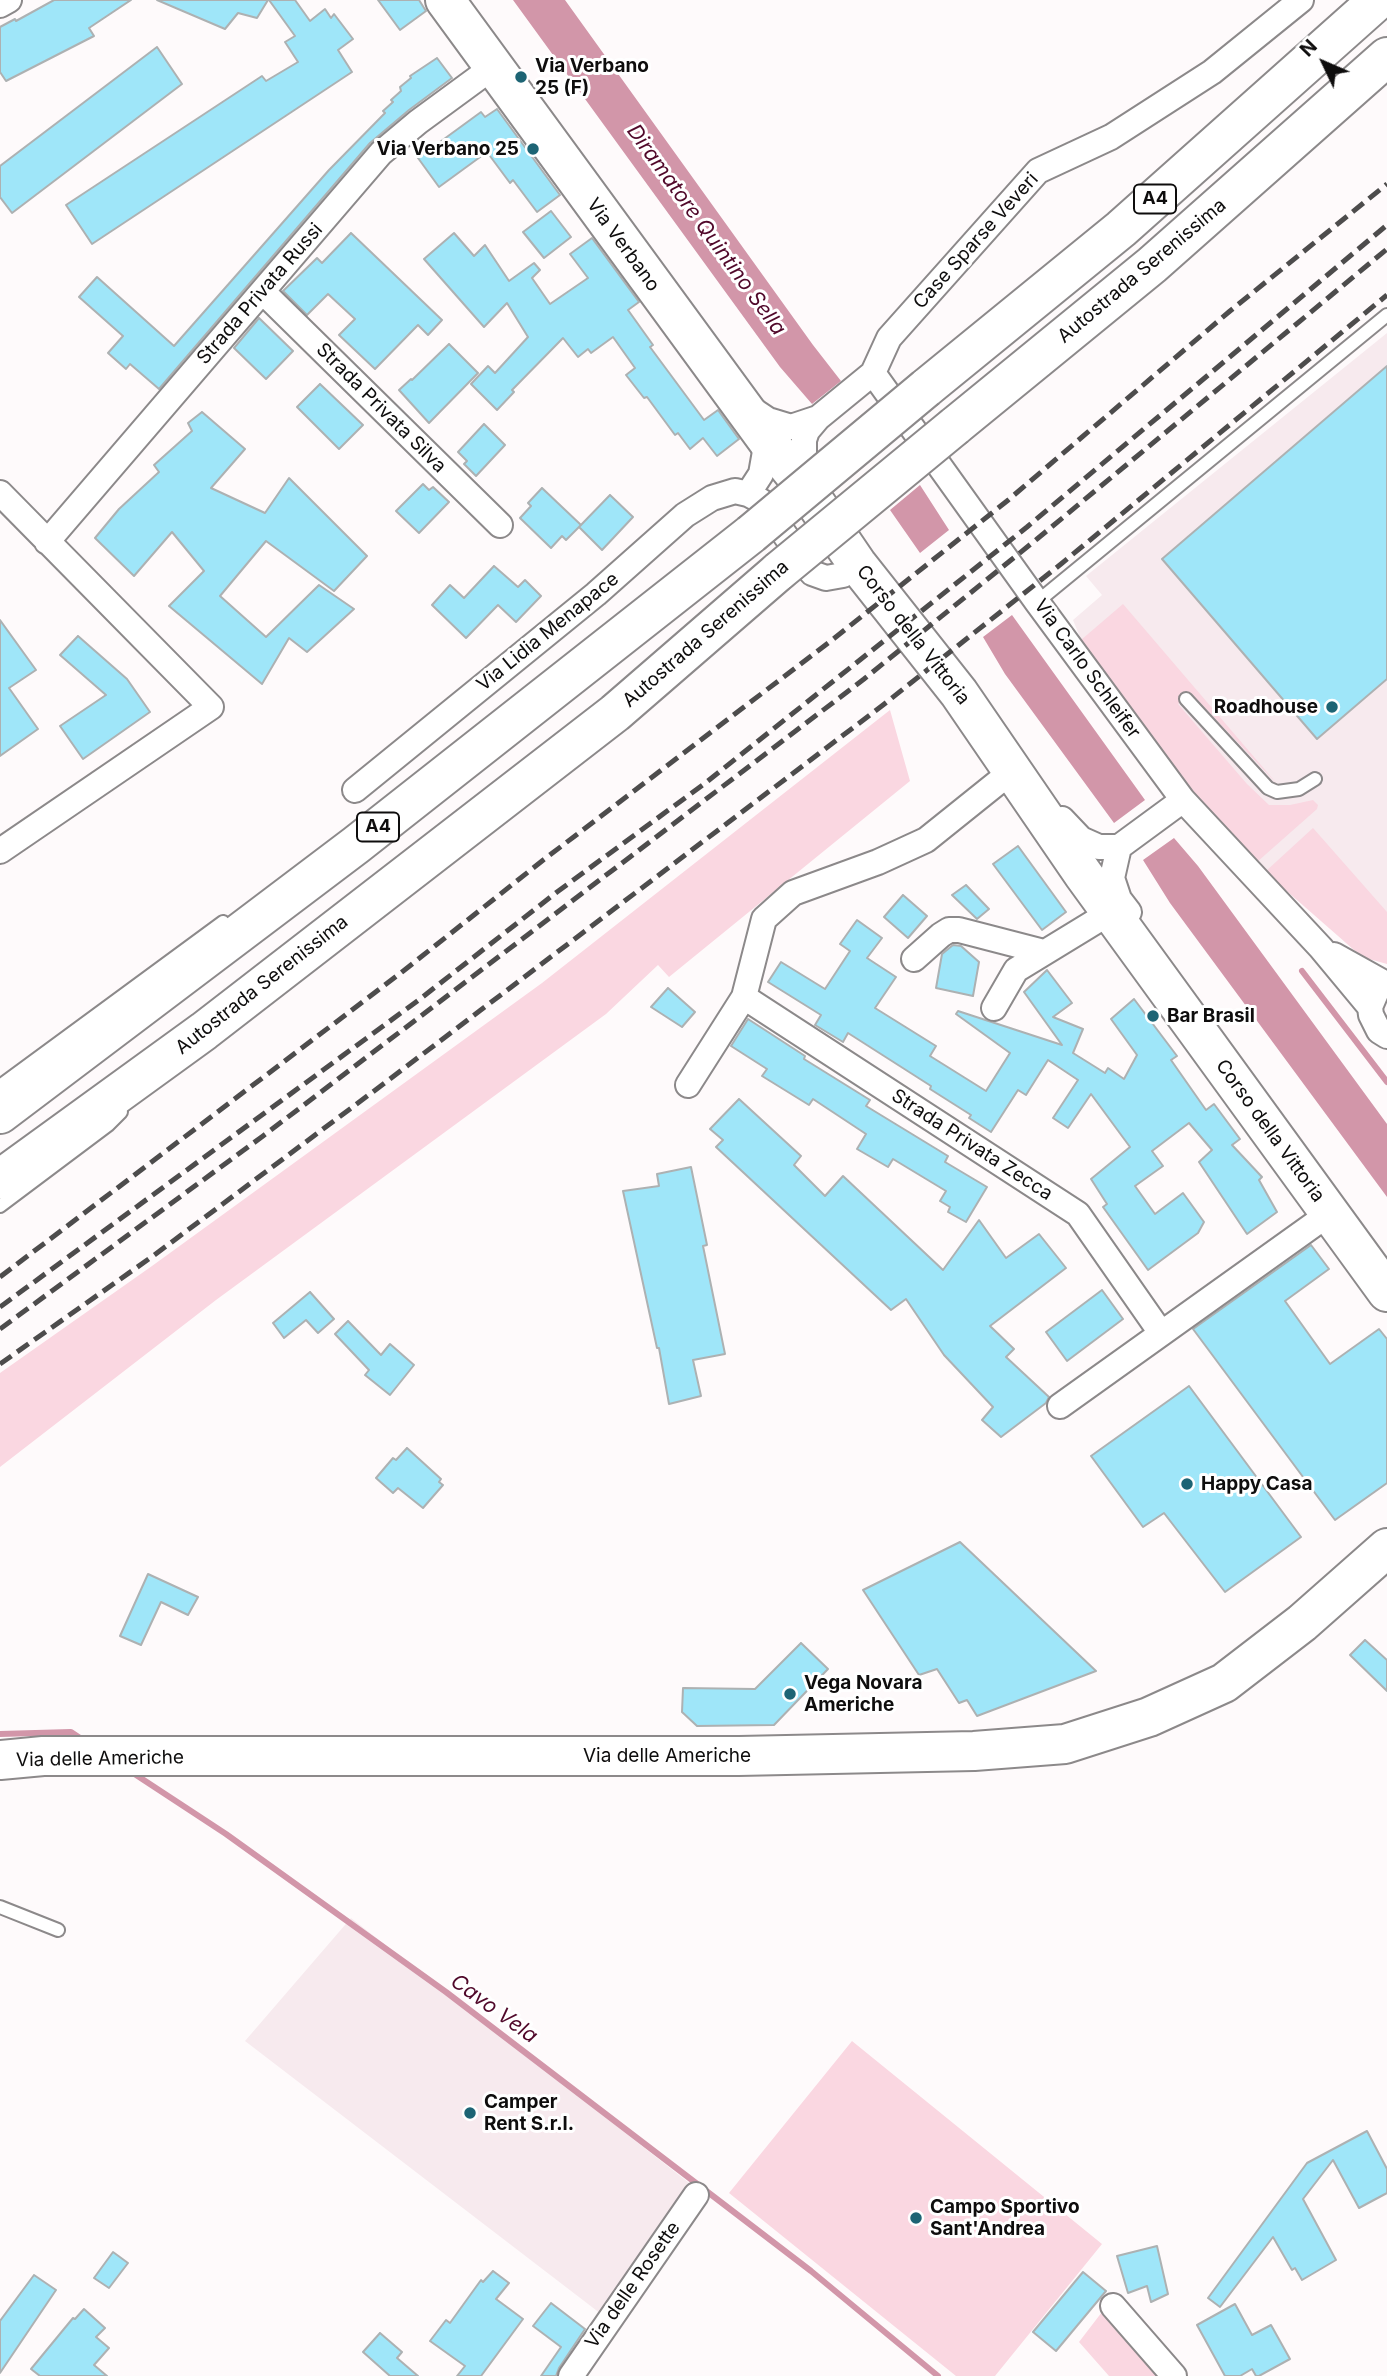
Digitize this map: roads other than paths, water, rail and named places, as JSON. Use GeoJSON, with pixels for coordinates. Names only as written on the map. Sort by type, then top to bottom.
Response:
{"type":"FeatureCollection","features":[{"type":"Feature","properties":{"kind":"main road","name":"Via Verbano"},"geometry":{"type":"LineString","coordinates":[[445,0],[742,407],[804,486]]}},
{"type":"Feature","properties":{"kind":"main road","name":"A4"},"geometry":{"type":"LineString","coordinates":[[1,1091],[356,845],[751,534],[1121,229],[1378,0]]}},
{"type":"Feature","properties":{"kind":"main road","name":"Autostrada Serenissima"},"geometry":{"type":"LineString","coordinates":[[0,1180],[204,1031],[615,712],[779,571],[1152,265],[1387,57]]}},
{"type":"Feature","properties":{"kind":"main road","name":"Corso della Vittoria"},"geometry":{"type":"LineString","coordinates":[[804,486],[857,564],[959,693],[1111,912],[1387,1292]]}},
{"type":"Feature","properties":{"kind":"main road"},"geometry":{"type":"LineString","coordinates":[[223,922],[356,845]]}},
{"type":"Feature","properties":{"kind":"main road","name":"Via delle Americhe"},"geometry":{"type":"LineString","coordinates":[[0,1760],[43,1756],[739,1756],[974,1751],[1065,1744],[1149,1717],[1224,1683],[1301,1623],[1387,1548]]}},
{"type":"Feature","properties":{"kind":"main road","name":"Via delle Americhe"},"geometry":{"type":"LineString","coordinates":[[1301,1623],[1387,1576]]}},
{"type":"Feature","properties":{"kind":"street"},"geometry":{"type":"LineString","coordinates":[[0,5],[9,0]]}},
{"type":"Feature","properties":{"kind":"street","name":"Case Sparse Veveri"},"geometry":{"type":"LineString","coordinates":[[804,486],[804,440],[807,431],[818,418],[873,373],[889,338],[1038,171],[1111,137],[1212,72],[1301,0]]}},
{"type":"Feature","properties":{"kind":"street","name":"Strada Privata Russi"},"geometry":{"type":"LineString","coordinates":[[47,542],[381,153],[493,67]]}},
{"type":"Feature","properties":{"kind":"street","name":"Strada Privata Silva"},"geometry":{"type":"LineString","coordinates":[[263,292],[500,525]]}},
{"type":"Feature","properties":{"kind":"street","name":"Via Carlo Schleifer"},"geometry":{"type":"LineString","coordinates":[[873,373],[1037,602],[1175,806],[1321,948]]}},
{"type":"Feature","properties":{"kind":"street","name":"Case Sparse Veveri"},"geometry":{"type":"LineString","coordinates":[[742,407],[759,412],[778,425],[791,427],[818,418]]}},
{"type":"Feature","properties":{"kind":"street"},"geometry":{"type":"LineString","coordinates":[[767,440],[761,474],[748,494],[761,501],[812,573],[826,578],[843,575],[857,564]]}},
{"type":"Feature","properties":{"kind":"street","name":"Via Lidia Menapace"},"geometry":{"type":"LineString","coordinates":[[355,790],[596,594],[685,515],[712,498],[735,491],[748,494]]}},
{"type":"Feature","properties":{"kind":"street"},"geometry":{"type":"LineString","coordinates":[[0,493],[211,707],[0,851]]}},
{"type":"Feature","properties":{"kind":"street"},"geometry":{"type":"LineString","coordinates":[[688,1086],[744,997],[764,919],[793,893],[878,862],[926,840],[1016,778]]}},
{"type":"Feature","properties":{"kind":"street","name":"Corso della Vittoria"},"geometry":{"type":"LineString","coordinates":[[1016,778],[1049,802],[1081,839],[1099,846],[1119,848],[1112,878],[1119,899],[1146,935],[1152,952],[1152,969]]}},
{"type":"Feature","properties":{"kind":"street"},"geometry":{"type":"LineString","coordinates":[[1119,848],[1175,806]]}},
{"type":"Feature","properties":{"kind":"street"},"geometry":{"type":"LineString","coordinates":[[993,1008],[1016,970],[1111,912]]}},
{"type":"Feature","properties":{"kind":"street"},"geometry":{"type":"LineString","coordinates":[[914,959],[950,930],[959,930],[1044,953]]}},
{"type":"Feature","properties":{"kind":"street"},"geometry":{"type":"LineString","coordinates":[[1321,948],[1386,984],[1373,998],[1370,1007]]}},
{"type":"Feature","properties":{"kind":"street"},"geometry":{"type":"LineString","coordinates":[[1321,948],[1370,1007],[1374,1024],[1387,1036]]}},
{"type":"Feature","properties":{"kind":"street","name":"Strada Privata Zecca"},"geometry":{"type":"LineString","coordinates":[[744,997],[1078,1214],[1161,1333]]}},
{"type":"Feature","properties":{"kind":"street"},"geometry":{"type":"LineString","coordinates":[[1060,1406],[1330,1213]]}},
{"type":"Feature","properties":{"kind":"street","name":"Via delle Rosette"},"geometry":{"type":"LineString","coordinates":[[570,2376],[696,2194]]}},
{"type":"Feature","properties":{"kind":"street"},"geometry":{"type":"LineString","coordinates":[[1113,2306],[1174,2376]]}},
{"type":"Feature","properties":{"kind":"lane"},"geometry":{"type":"LineString","coordinates":[[1037,602],[1387,315]]}},
{"type":"Feature","properties":{"kind":"lane"},"geometry":{"type":"LineString","coordinates":[[1186,699],[1268,788],[1278,792],[1299,789],[1315,779]]}},
{"type":"Feature","properties":{"kind":"lane"},"geometry":{"type":"LineString","coordinates":[[1,1091],[223,922]]}},
{"type":"Feature","properties":{"kind":"lane"},"geometry":{"type":"LineString","coordinates":[[0,1206],[108,1125],[204,1031]]}},
{"type":"Feature","properties":{"kind":"lane"},"geometry":{"type":"LineString","coordinates":[[0,1907],[58,1930]]}},
{"type":"Feature","properties":{"kind":"water","name":"Diramatore Quintino Sella"},"geometry":{"type":"Polygon","coordinates":[[[513,0],[565,0],[841,381],[812,404],[780,367],[513,0]]]}},
{"type":"Feature","properties":{"kind":"water"},"geometry":{"type":"Polygon","coordinates":[[[920,485],[949,530],[920,553],[890,510],[920,485]]]}},
{"type":"Feature","properties":{"kind":"water"},"geometry":{"type":"Polygon","coordinates":[[[1012,615],[1145,800],[1114,823],[1005,674],[983,637],[1012,615]]]}},
{"type":"Feature","properties":{"kind":"water"},"geometry":{"type":"Polygon","coordinates":[[[1174,838],[1198,866],[1387,1124],[1387,1197],[1170,903],[1143,860],[1174,838]]]}},
{"type":"Feature","properties":{"kind":"waterway"},"geometry":{"type":"LineString","coordinates":[[1302,971],[1387,1082]]}},
{"type":"Feature","properties":{"kind":"waterway","name":"Cavo Vela"},"geometry":{"type":"LineString","coordinates":[[0,1734],[71,1732],[83,1740]]}},
{"type":"Feature","properties":{"kind":"waterway","name":"Cavo Vela"},"geometry":{"type":"LineString","coordinates":[[130,1771],[226,1834],[446,1992],[811,2271],[938,2376]]}},
{"type":"Feature","properties":{"kind":"railway"},"geometry":{"type":"LineString","coordinates":[[0,1277],[402,972],[542,861],[832,640],[1007,501],[1230,311],[1387,184]]}},
{"type":"Feature","properties":{"kind":"railway"},"geometry":{"type":"LineString","coordinates":[[0,1307],[420,999],[557,892],[704,784],[1027,527],[1387,225]]}},
{"type":"Feature","properties":{"kind":"railway"},"geometry":{"type":"LineString","coordinates":[[0,1329],[263,1136],[864,679],[1387,249]]}},
{"type":"Feature","properties":{"kind":"railway"},"geometry":{"type":"LineString","coordinates":[[0,1364],[153,1256],[883,705],[1061,564],[1387,295]]}},
{"type":"Feature","properties":{"kind":"place","name":"Via Verbano 25 (F)"},"geometry":{"type":"Point","coordinates":[521,77]}},
{"type":"Feature","properties":{"kind":"place","name":"Via Verbano 25"},"geometry":{"type":"Point","coordinates":[533,149]}},
{"type":"Feature","properties":{"kind":"place","name":"Roadhouse"},"geometry":{"type":"Point","coordinates":[1332,707]}},
{"type":"Feature","properties":{"kind":"place","name":"Bar Brasil"},"geometry":{"type":"Point","coordinates":[1153,1016]}},
{"type":"Feature","properties":{"kind":"place","name":"Happy Casa"},"geometry":{"type":"Point","coordinates":[1187,1484]}},
{"type":"Feature","properties":{"kind":"place","name":"Vega Novara Americhe"},"geometry":{"type":"Point","coordinates":[790,1694]}},
{"type":"Feature","properties":{"kind":"place","name":"Camper Rent S.r.l."},"geometry":{"type":"Point","coordinates":[470,2113]}},
{"type":"Feature","properties":{"kind":"place","name":"Campo Sportivo Sant'Andrea"},"geometry":{"type":"Point","coordinates":[916,2218]}}]}
